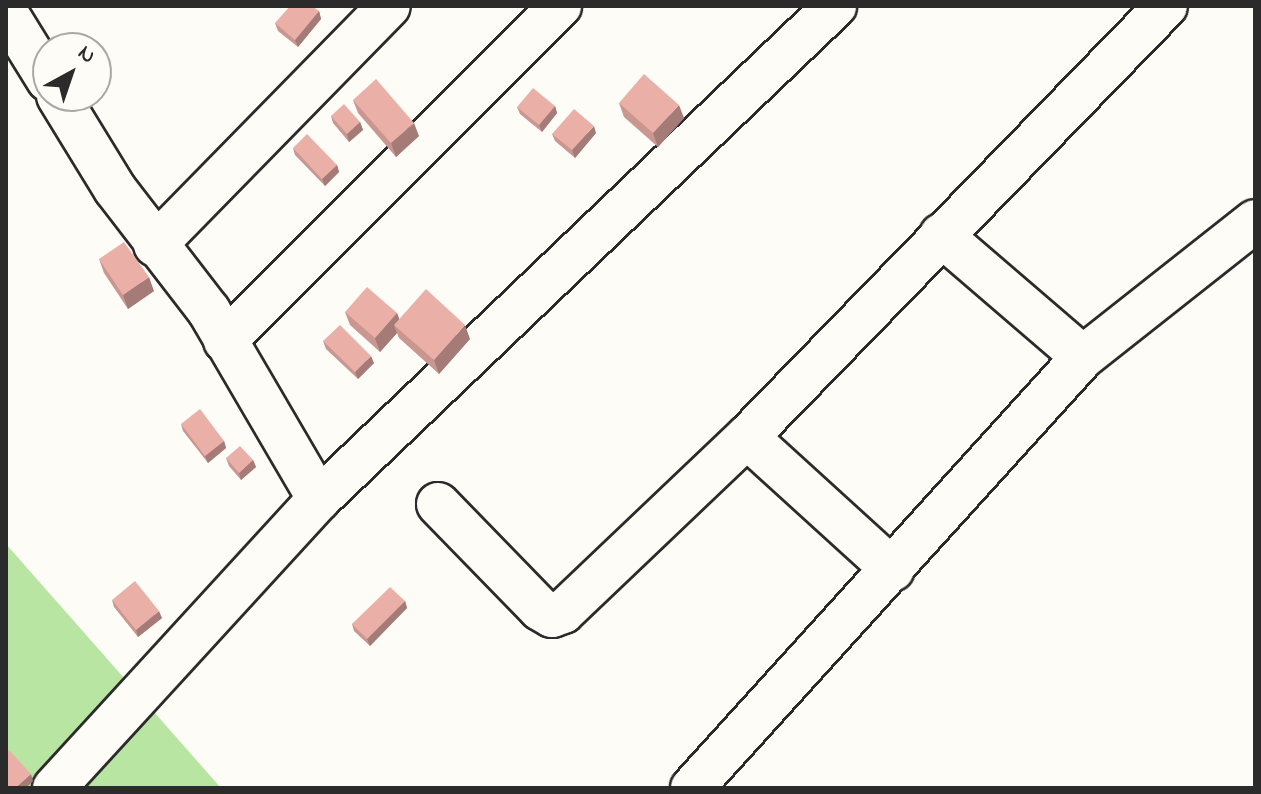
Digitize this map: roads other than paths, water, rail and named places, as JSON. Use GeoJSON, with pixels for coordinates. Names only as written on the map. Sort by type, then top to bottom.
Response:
{"type":"FeatureCollection","features":[{"type":"Feature","properties":{"kind":"street"},"geometry":{"type":"LineString","coordinates":[[155,245],[389,6]]}},
{"type":"Feature","properties":{"kind":"street"},"geometry":{"type":"LineString","coordinates":[[225,341],[560,6]]}},
{"type":"Feature","properties":{"kind":"street"},"geometry":{"type":"LineString","coordinates":[[54,788],[319,499],[835,6]]}},
{"type":"Feature","properties":{"kind":"street"},"geometry":{"type":"LineString","coordinates":[[438,504],[552,616],[575,603],[747,437],[1166,6]]}},
{"type":"Feature","properties":{"kind":"street"},"geometry":{"type":"LineString","coordinates":[[6,12],[32,54]]}},
{"type":"Feature","properties":{"kind":"street"},"geometry":{"type":"LineString","coordinates":[[68,112],[155,245],[209,311],[319,499]]}},
{"type":"Feature","properties":{"kind":"street"},"geometry":{"type":"LineString","coordinates":[[692,788],[1083,357],[1255,221]]}},
{"type":"Feature","properties":{"kind":"street"},"geometry":{"type":"LineString","coordinates":[[941,235],[1083,357]]}},
{"type":"Feature","properties":{"kind":"street"},"geometry":{"type":"LineString","coordinates":[[747,437],[893,570]]}}]}
